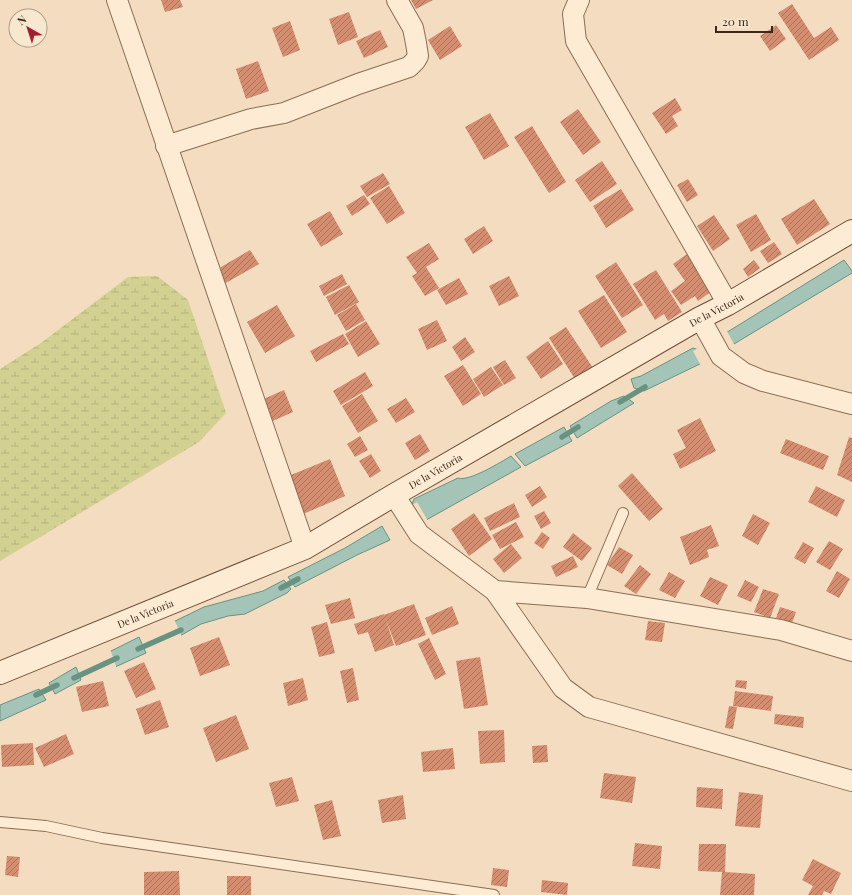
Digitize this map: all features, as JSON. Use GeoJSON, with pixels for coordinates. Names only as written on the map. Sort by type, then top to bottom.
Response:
{"type":"FeatureCollection","features":[{"type":"Feature","properties":{"kind":"main road","name":"De la Victoria"},"geometry":{"type":"LineString","coordinates":[[0,674],[305,548],[700,318],[728,304],[852,230]]}},
{"type":"Feature","properties":{"kind":"street"},"geometry":{"type":"LineString","coordinates":[[117,0],[305,548]]}},
{"type":"Feature","properties":{"kind":"street"},"geometry":{"type":"LineString","coordinates":[[166,146],[251,119],[284,113],[358,84],[409,67],[416,61],[418,56],[416,43],[413,28],[397,0]]}},
{"type":"Feature","properties":{"kind":"street"},"geometry":{"type":"LineString","coordinates":[[579,0],[573,14],[576,41],[728,304]]}},
{"type":"Feature","properties":{"kind":"street"},"geometry":{"type":"LineString","coordinates":[[700,318],[721,356],[744,373],[763,381],[852,404]]}},
{"type":"Feature","properties":{"kind":"street"},"geometry":{"type":"LineString","coordinates":[[394,495],[419,534],[495,591],[563,688],[589,707],[852,782]]}},
{"type":"Feature","properties":{"kind":"street"},"geometry":{"type":"LineString","coordinates":[[495,591],[587,598],[781,630],[852,650]]}},
{"type":"Feature","properties":{"kind":"lane"},"geometry":{"type":"LineString","coordinates":[[587,598],[623,514]]}},
{"type":"Feature","properties":{"kind":"lane"},"geometry":{"type":"LineString","coordinates":[[0,822],[46,826],[102,838],[494,895]]}},
{"type":"Feature","properties":{"kind":"green space"},"geometry":{"type":"Polygon","coordinates":[[[157,276],[188,300],[226,413],[199,442],[0,561],[0,369],[41,343],[128,277],[157,276]]]}},
{"type":"Feature","properties":{"kind":"shaded area"},"geometry":{"type":"Polygon","coordinates":[[[844,260],[852,273],[724,350],[716,339],[844,260]]]}},
{"type":"Feature","properties":{"kind":"shaded area"},"geometry":{"type":"Polygon","coordinates":[[[693,348],[699,350],[706,361],[644,391],[634,388],[631,379],[641,376],[693,348]]]}},
{"type":"Feature","properties":{"kind":"shaded area"},"geometry":{"type":"Polygon","coordinates":[[[624,396],[634,403],[577,438],[570,426],[611,401],[624,396]]]}},
{"type":"Feature","properties":{"kind":"shaded area"},"geometry":{"type":"Polygon","coordinates":[[[564,427],[572,441],[525,466],[515,454],[564,427]]]}},
{"type":"Feature","properties":{"kind":"shaded area"},"geometry":{"type":"Polygon","coordinates":[[[511,456],[521,467],[419,524],[410,509],[414,499],[458,478],[470,477],[493,467],[511,456]]]}},
{"type":"Feature","properties":{"kind":"shaded area"},"geometry":{"type":"Polygon","coordinates":[[[382,526],[390,540],[295,587],[288,577],[345,548],[382,526]]]}},
{"type":"Feature","properties":{"kind":"shaded area"},"geometry":{"type":"Polygon","coordinates":[[[284,580],[291,589],[287,593],[245,614],[228,616],[201,624],[178,637],[171,623],[204,607],[263,591],[284,580]]]}},
{"type":"Feature","properties":{"kind":"shaded area"},"geometry":{"type":"Polygon","coordinates":[[[139,637],[146,653],[113,668],[107,653],[139,637]]]}},
{"type":"Feature","properties":{"kind":"shaded area"},"geometry":{"type":"Polygon","coordinates":[[[76,667],[81,680],[55,694],[49,683],[76,667]]]}},
{"type":"Feature","properties":{"kind":"shaded area"},"geometry":{"type":"Polygon","coordinates":[[[39,689],[46,700],[0,721],[0,705],[39,689]]]}},
{"type":"Feature","properties":{"kind":"pier"},"geometry":{"type":"Polygon","coordinates":[[[727,331],[735,346],[725,352],[715,338],[727,331]]]}},
{"type":"Feature","properties":{"kind":"pier"},"geometry":{"type":"Polygon","coordinates":[[[698,348],[701,349],[708,360],[701,366],[693,351],[698,348]]]}},
{"type":"Feature","properties":{"kind":"pier"},"geometry":{"type":"Polygon","coordinates":[[[417,502],[428,521],[420,526],[409,507],[417,502]]]}},
{"type":"Feature","properties":{"kind":"pier"},"geometry":{"type":"Polygon","coordinates":[[[174,619],[182,637],[178,639],[176,638],[169,623],[174,619]]]}},
{"type":"Feature","properties":{"kind":"pier"},"geometry":{"type":"Polygon","coordinates":[[[110,649],[117,669],[114,670],[111,669],[105,653],[110,649]]]}},
{"type":"Feature","properties":{"kind":"building"},"geometry":{"type":"Polygon","coordinates":[[[161,0],[180,0],[183,7],[165,12],[161,0]]]}},
{"type":"Feature","properties":{"kind":"building"},"geometry":{"type":"Polygon","coordinates":[[[411,0],[433,0],[416,9],[411,0]]]}},
{"type":"Feature","properties":{"kind":"building"},"geometry":{"type":"Polygon","coordinates":[[[792,4],[814,38],[831,27],[839,40],[809,60],[778,13],[792,4]]]}},
{"type":"Feature","properties":{"kind":"building"},"geometry":{"type":"Polygon","coordinates":[[[349,12],[358,37],[338,45],[329,19],[349,12]]]}},
{"type":"Feature","properties":{"kind":"building"},"geometry":{"type":"Polygon","coordinates":[[[290,21],[300,50],[283,57],[272,28],[290,21]]]}},
{"type":"Feature","properties":{"kind":"building"},"geometry":{"type":"Polygon","coordinates":[[[776,25],[786,39],[770,51],[760,36],[776,25]]]}},
{"type":"Feature","properties":{"kind":"building"},"geometry":{"type":"Polygon","coordinates":[[[450,26],[462,46],[440,60],[428,40],[450,26]]]}},
{"type":"Feature","properties":{"kind":"building"},"geometry":{"type":"Polygon","coordinates":[[[380,30],[388,47],[364,58],[356,41],[380,30]]]}},
{"type":"Feature","properties":{"kind":"building"},"geometry":{"type":"Polygon","coordinates":[[[258,61],[269,91],[246,99],[236,69],[258,61]]]}},
{"type":"Feature","properties":{"kind":"building"},"geometry":{"type":"Polygon","coordinates":[[[675,98],[682,110],[672,116],[678,126],[666,134],[652,113],[675,98]]]}},
{"type":"Feature","properties":{"kind":"building"},"geometry":{"type":"Polygon","coordinates":[[[578,109],[601,142],[583,155],[560,122],[578,109]]]}},
{"type":"Feature","properties":{"kind":"building"},"geometry":{"type":"Polygon","coordinates":[[[490,113],[509,146],[484,160],[465,127],[490,113]]]}},
{"type":"Feature","properties":{"kind":"building"},"geometry":{"type":"Polygon","coordinates":[[[532,126],[566,182],[549,193],[514,137],[532,126]]]}},
{"type":"Feature","properties":{"kind":"building"},"geometry":{"type":"Polygon","coordinates":[[[602,161],[617,184],[590,202],[575,180],[602,161]]]}},
{"type":"Feature","properties":{"kind":"building"},"geometry":{"type":"Polygon","coordinates":[[[383,173],[390,184],[367,197],[360,186],[383,173]]]}},
{"type":"Feature","properties":{"kind":"building"},"geometry":{"type":"Polygon","coordinates":[[[688,179],[698,195],[687,202],[677,185],[688,179]]]}},
{"type":"Feature","properties":{"kind":"building"},"geometry":{"type":"Polygon","coordinates":[[[389,186],[405,213],[387,224],[370,198],[389,186]]]}},
{"type":"Feature","properties":{"kind":"building"},"geometry":{"type":"Polygon","coordinates":[[[621,189],[634,210],[606,228],[593,206],[621,189]]]}},
{"type":"Feature","properties":{"kind":"building"},"geometry":{"type":"Polygon","coordinates":[[[364,195],[370,204],[352,216],[346,206],[364,195]]]}},
{"type":"Feature","properties":{"kind":"building"},"geometry":{"type":"Polygon","coordinates":[[[814,199],[830,224],[797,245],[781,219],[814,199]]]}},
{"type":"Feature","properties":{"kind":"building"},"geometry":{"type":"Polygon","coordinates":[[[330,211],[343,234],[321,247],[307,224],[330,211]]]}},
{"type":"Feature","properties":{"kind":"building"},"geometry":{"type":"Polygon","coordinates":[[[756,214],[771,240],[751,252],[736,225],[756,214]]]}},
{"type":"Feature","properties":{"kind":"building"},"geometry":{"type":"Polygon","coordinates":[[[714,215],[730,239],[713,251],[697,226],[714,215]]]}},
{"type":"Feature","properties":{"kind":"building"},"geometry":{"type":"Polygon","coordinates":[[[484,226],[493,241],[473,254],[464,239],[484,226]]]}},
{"type":"Feature","properties":{"kind":"building"},"geometry":{"type":"Polygon","coordinates":[[[774,242],[782,254],[768,263],[760,251],[774,242]]]}},
{"type":"Feature","properties":{"kind":"building"},"geometry":{"type":"Polygon","coordinates":[[[429,243],[439,259],[426,267],[439,288],[425,296],[412,276],[417,273],[406,257],[429,243]]]}},
{"type":"Feature","properties":{"kind":"building"},"geometry":{"type":"Polygon","coordinates":[[[250,250],[259,264],[224,284],[216,270],[250,250]]]}},
{"type":"Feature","properties":{"kind":"building"},"geometry":{"type":"Polygon","coordinates":[[[687,254],[712,291],[698,301],[695,296],[681,305],[671,291],[685,281],[673,264],[687,254]]]}},
{"type":"Feature","properties":{"kind":"building"},"geometry":{"type":"Polygon","coordinates":[[[754,260],[760,268],[748,277],[743,269],[754,260]]]}},
{"type":"Feature","properties":{"kind":"building"},"geometry":{"type":"Polygon","coordinates":[[[616,262],[643,305],[622,318],[595,276],[616,262]]]}},
{"type":"Feature","properties":{"kind":"building"},"geometry":{"type":"Polygon","coordinates":[[[656,270],[682,312],[668,321],[664,314],[655,320],[633,284],[656,270]]]}},
{"type":"Feature","properties":{"kind":"building"},"geometry":{"type":"Polygon","coordinates":[[[342,274],[347,284],[324,296],[319,286],[342,274]]]}},
{"type":"Feature","properties":{"kind":"building"},"geometry":{"type":"Polygon","coordinates":[[[509,276],[519,296],[499,306],[489,286],[509,276]]]}},
{"type":"Feature","properties":{"kind":"building"},"geometry":{"type":"Polygon","coordinates":[[[459,278],[468,294],[446,305],[437,290],[459,278]]]}},
{"type":"Feature","properties":{"kind":"building"},"geometry":{"type":"Polygon","coordinates":[[[349,285],[359,302],[335,315],[326,297],[349,285]]]}},
{"type":"Feature","properties":{"kind":"building"},"geometry":{"type":"Polygon","coordinates":[[[604,295],[627,332],[601,348],[578,311],[604,295]]]}},
{"type":"Feature","properties":{"kind":"building"},"geometry":{"type":"Polygon","coordinates":[[[356,304],[365,320],[346,331],[337,315],[356,304]]]}},
{"type":"Feature","properties":{"kind":"building"},"geometry":{"type":"Polygon","coordinates":[[[277,305],[295,336],[265,353],[247,322],[277,305]]]}},
{"type":"Feature","properties":{"kind":"building"},"geometry":{"type":"Polygon","coordinates":[[[437,320],[447,341],[427,350],[418,329],[437,320]]]}},
{"type":"Feature","properties":{"kind":"building"},"geometry":{"type":"Polygon","coordinates":[[[366,321],[380,344],[358,357],[345,334],[366,321]]]}},
{"type":"Feature","properties":{"kind":"building"},"geometry":{"type":"Polygon","coordinates":[[[566,327],[593,368],[575,379],[549,338],[566,327]]]}},
{"type":"Feature","properties":{"kind":"building"},"geometry":{"type":"Polygon","coordinates":[[[343,334],[349,344],[316,362],[310,351],[343,334]]]}},
{"type":"Feature","properties":{"kind":"building"},"geometry":{"type":"Polygon","coordinates":[[[465,337],[475,352],[461,361],[452,347],[465,337]]]}},
{"type":"Feature","properties":{"kind":"building"},"geometry":{"type":"Polygon","coordinates":[[[548,341],[563,364],[541,379],[526,357],[548,341]]]}},
{"type":"Feature","properties":{"kind":"building"},"geometry":{"type":"Polygon","coordinates":[[[505,360],[516,378],[504,385],[493,367],[505,360]]]}},
{"type":"Feature","properties":{"kind":"building"},"geometry":{"type":"Polygon","coordinates":[[[463,365],[481,394],[463,406],[444,376],[463,365]]]}},
{"type":"Feature","properties":{"kind":"building"},"geometry":{"type":"Polygon","coordinates":[[[491,367],[503,385],[484,397],[473,379],[491,367]]]}},
{"type":"Feature","properties":{"kind":"building"},"geometry":{"type":"Polygon","coordinates":[[[365,372],[373,386],[341,405],[333,391],[365,372]]]}},
{"type":"Feature","properties":{"kind":"building"},"geometry":{"type":"Polygon","coordinates":[[[284,390],[293,412],[266,424],[257,402],[284,390]]]}},
{"type":"Feature","properties":{"kind":"building"},"geometry":{"type":"Polygon","coordinates":[[[362,394],[378,421],[358,433],[342,406],[362,394]]]}},
{"type":"Feature","properties":{"kind":"building"},"geometry":{"type":"Polygon","coordinates":[[[406,398],[415,412],[396,423],[387,409],[406,398]]]}},
{"type":"Feature","properties":{"kind":"building"},"geometry":{"type":"Polygon","coordinates":[[[700,418],[716,451],[680,469],[673,454],[686,448],[677,430],[700,418]]]}},
{"type":"Feature","properties":{"kind":"building"},"geometry":{"type":"Polygon","coordinates":[[[420,434],[430,451],[415,460],[405,443],[420,434]]]}},
{"type":"Feature","properties":{"kind":"building"},"geometry":{"type":"Polygon","coordinates":[[[360,436],[368,450],[355,457],[347,444],[360,436]]]}},
{"type":"Feature","properties":{"kind":"building"},"geometry":{"type":"Polygon","coordinates":[[[849,437],[852,438],[852,482],[837,475],[849,437]]]}},
{"type":"Feature","properties":{"kind":"building"},"geometry":{"type":"Polygon","coordinates":[[[786,439],[829,456],[823,470],[780,453],[786,439]]]}},
{"type":"Feature","properties":{"kind":"building"},"geometry":{"type":"Polygon","coordinates":[[[371,454],[381,471],[370,478],[359,461],[371,454]]]}},
{"type":"Feature","properties":{"kind":"building"},"geometry":{"type":"Polygon","coordinates":[[[330,459],[345,496],[301,515],[286,477],[330,459]]]}},
{"type":"Feature","properties":{"kind":"building"},"geometry":{"type":"Polygon","coordinates":[[[632,473],[663,509],[649,521],[618,486],[632,473]]]}},
{"type":"Feature","properties":{"kind":"building"},"geometry":{"type":"Polygon","coordinates":[[[540,486],[547,497],[532,507],[525,495],[540,486]]]}},
{"type":"Feature","properties":{"kind":"building"},"geometry":{"type":"Polygon","coordinates":[[[816,486],[845,500],[837,517],[808,502],[816,486]]]}},
{"type":"Feature","properties":{"kind":"building"},"geometry":{"type":"Polygon","coordinates":[[[514,503],[520,517],[490,531],[484,518],[514,503]]]}},
{"type":"Feature","properties":{"kind":"building"},"geometry":{"type":"Polygon","coordinates":[[[544,511],[551,523],[541,529],[534,516],[544,511]]]}},
{"type":"Feature","properties":{"kind":"building"},"geometry":{"type":"Polygon","coordinates":[[[474,513],[492,539],[469,556],[451,529],[474,513]]]}},
{"type":"Feature","properties":{"kind":"building"},"geometry":{"type":"Polygon","coordinates":[[[753,514],[770,523],[758,545],[742,536],[753,514]]]}},
{"type":"Feature","properties":{"kind":"building"},"geometry":{"type":"Polygon","coordinates":[[[516,522],[524,537],[500,549],[492,535],[516,522]]]}},
{"type":"Feature","properties":{"kind":"building"},"geometry":{"type":"Polygon","coordinates":[[[711,525],[719,546],[707,550],[709,557],[690,565],[680,537],[711,525]]]}},
{"type":"Feature","properties":{"kind":"building"},"geometry":{"type":"Polygon","coordinates":[[[542,532],[550,538],[543,549],[534,543],[542,532]]]}},
{"type":"Feature","properties":{"kind":"building"},"geometry":{"type":"Polygon","coordinates":[[[573,533],[592,548],[582,561],[563,547],[573,533]]]}},
{"type":"Feature","properties":{"kind":"building"},"geometry":{"type":"Polygon","coordinates":[[[829,541],[843,549],[830,570],[816,562],[829,541]]]}},
{"type":"Feature","properties":{"kind":"building"},"geometry":{"type":"Polygon","coordinates":[[[803,542],[814,548],[805,564],[794,558],[803,542]]]}},
{"type":"Feature","properties":{"kind":"building"},"geometry":{"type":"Polygon","coordinates":[[[511,544],[522,558],[504,573],[493,559],[511,544]]]}},
{"type":"Feature","properties":{"kind":"building"},"geometry":{"type":"Polygon","coordinates":[[[619,547],[633,555],[622,574],[607,565],[619,547]]]}},
{"type":"Feature","properties":{"kind":"building"},"geometry":{"type":"Polygon","coordinates":[[[573,556],[578,567],[556,577],[551,566],[573,556]]]}},
{"type":"Feature","properties":{"kind":"building"},"geometry":{"type":"Polygon","coordinates":[[[640,565],[651,574],[636,594],[624,586],[640,565]]]}},
{"type":"Feature","properties":{"kind":"building"},"geometry":{"type":"Polygon","coordinates":[[[837,571],[850,579],[839,598],[826,591],[837,571]]]}},
{"type":"Feature","properties":{"kind":"building"},"geometry":{"type":"Polygon","coordinates":[[[669,572],[685,581],[675,598],[659,590],[669,572]]]}},
{"type":"Feature","properties":{"kind":"building"},"geometry":{"type":"Polygon","coordinates":[[[710,577],[728,585],[718,605],[700,596],[710,577]]]}},
{"type":"Feature","properties":{"kind":"building"},"geometry":{"type":"Polygon","coordinates":[[[745,580],[759,587],[751,602],[737,596],[745,580]]]}},
{"type":"Feature","properties":{"kind":"building"},"geometry":{"type":"Polygon","coordinates":[[[763,589],[779,594],[770,618],[754,612],[763,589]]]}},
{"type":"Feature","properties":{"kind":"building"},"geometry":{"type":"Polygon","coordinates":[[[350,598],[355,618],[331,624],[325,605],[350,598]]]}},
{"type":"Feature","properties":{"kind":"building"},"geometry":{"type":"Polygon","coordinates":[[[414,604],[426,635],[396,646],[384,615],[414,604]]]}},
{"type":"Feature","properties":{"kind":"building"},"geometry":{"type":"Polygon","coordinates":[[[452,606],[459,624],[432,635],[425,618],[452,606]]]}},
{"type":"Feature","properties":{"kind":"building"},"geometry":{"type":"Polygon","coordinates":[[[780,607],[796,612],[792,623],[776,618],[780,607]]]}},
{"type":"Feature","properties":{"kind":"building"},"geometry":{"type":"Polygon","coordinates":[[[384,614],[394,645],[375,652],[368,632],[358,635],[354,624],[384,614]]]}},
{"type":"Feature","properties":{"kind":"building"},"geometry":{"type":"Polygon","coordinates":[[[648,621],[665,623],[662,642],[645,640],[648,621]]]}},
{"type":"Feature","properties":{"kind":"building"},"geometry":{"type":"Polygon","coordinates":[[[327,622],[335,653],[319,657],[311,627],[327,622]]]}},
{"type":"Feature","properties":{"kind":"building"},"geometry":{"type":"Polygon","coordinates":[[[219,637],[230,665],[200,676],[190,648],[219,637]]]}},
{"type":"Feature","properties":{"kind":"building"},"geometry":{"type":"Polygon","coordinates":[[[429,638],[446,674],[435,680],[418,644],[429,638]]]}},
{"type":"Feature","properties":{"kind":"building"},"geometry":{"type":"Polygon","coordinates":[[[480,657],[488,705],[464,709],[456,661],[480,657]]]}},
{"type":"Feature","properties":{"kind":"building"},"geometry":{"type":"Polygon","coordinates":[[[144,662],[156,689],[136,698],[124,671],[144,662]]]}},
{"type":"Feature","properties":{"kind":"building"},"geometry":{"type":"Polygon","coordinates":[[[353,668],[359,700],[347,703],[340,671],[353,668]]]}},
{"type":"Feature","properties":{"kind":"building"},"geometry":{"type":"Polygon","coordinates":[[[303,678],[308,700],[288,706],[283,683],[303,678]]]}},
{"type":"Feature","properties":{"kind":"building"},"geometry":{"type":"Polygon","coordinates":[[[736,680],[747,681],[746,689],[735,687],[736,680]]]}},
{"type":"Feature","properties":{"kind":"building"},"geometry":{"type":"Polygon","coordinates":[[[103,681],[109,706],[82,712],[76,687],[103,681]]]}},
{"type":"Feature","properties":{"kind":"building"},"geometry":{"type":"Polygon","coordinates":[[[735,691],[773,696],[771,711],[733,706],[735,691]]]}},
{"type":"Feature","properties":{"kind":"building"},"geometry":{"type":"Polygon","coordinates":[[[160,700],[169,727],[145,735],[136,709],[160,700]]]}},
{"type":"Feature","properties":{"kind":"building"},"geometry":{"type":"Polygon","coordinates":[[[729,706],[737,707],[733,729],[725,728],[729,706]]]}},
{"type":"Feature","properties":{"kind":"building"},"geometry":{"type":"Polygon","coordinates":[[[775,714],[804,717],[803,728],[774,724],[775,714]]]}},
{"type":"Feature","properties":{"kind":"building"},"geometry":{"type":"Polygon","coordinates":[[[236,715],[249,749],[216,762],[203,728],[236,715]]]}},
{"type":"Feature","properties":{"kind":"building"},"geometry":{"type":"Polygon","coordinates":[[[504,730],[505,762],[480,764],[478,731],[504,730]]]}},
{"type":"Feature","properties":{"kind":"building"},"geometry":{"type":"Polygon","coordinates":[[[66,734],[74,754],[44,767],[35,748],[66,734]]]}},
{"type":"Feature","properties":{"kind":"building"},"geometry":{"type":"Polygon","coordinates":[[[33,743],[34,765],[2,767],[1,745],[33,743]]]}},
{"type":"Feature","properties":{"kind":"building"},"geometry":{"type":"Polygon","coordinates":[[[547,745],[548,762],[533,763],[532,746],[547,745]]]}},
{"type":"Feature","properties":{"kind":"building"},"geometry":{"type":"Polygon","coordinates":[[[453,748],[455,769],[423,772],[421,752],[453,748]]]}},
{"type":"Feature","properties":{"kind":"building"},"geometry":{"type":"Polygon","coordinates":[[[604,773],[636,777],[632,803],[600,798],[604,773]]]}},
{"type":"Feature","properties":{"kind":"building"},"geometry":{"type":"Polygon","coordinates":[[[292,777],[299,801],[276,807],[269,783],[292,777]]]}},
{"type":"Feature","properties":{"kind":"building"},"geometry":{"type":"Polygon","coordinates":[[[697,787],[723,789],[722,809],[696,807],[697,787]]]}},
{"type":"Feature","properties":{"kind":"building"},"geometry":{"type":"Polygon","coordinates":[[[739,792],[763,795],[760,828],[735,826],[739,792]]]}},
{"type":"Feature","properties":{"kind":"building"},"geometry":{"type":"Polygon","coordinates":[[[403,795],[406,819],[382,823],[378,800],[403,795]]]}},
{"type":"Feature","properties":{"kind":"building"},"geometry":{"type":"Polygon","coordinates":[[[332,800],[341,836],[323,840],[314,805],[332,800]]]}},
{"type":"Feature","properties":{"kind":"building"},"geometry":{"type":"Polygon","coordinates":[[[635,843],[662,846],[660,869],[632,866],[635,843]]]}},
{"type":"Feature","properties":{"kind":"building"},"geometry":{"type":"Polygon","coordinates":[[[699,844],[726,844],[725,872],[755,874],[754,895],[720,895],[722,872],[698,871],[699,844]]]}},
{"type":"Feature","properties":{"kind":"building"},"geometry":{"type":"Polygon","coordinates":[[[7,856],[20,857],[18,877],[5,875],[7,856]]]}},
{"type":"Feature","properties":{"kind":"building"},"geometry":{"type":"Polygon","coordinates":[[[813,859],[841,873],[831,894],[824,891],[822,895],[808,895],[813,886],[802,880],[813,859]]]}},
{"type":"Feature","properties":{"kind":"building"},"geometry":{"type":"Polygon","coordinates":[[[493,868],[509,870],[507,887],[491,885],[493,868]]]}},
{"type":"Feature","properties":{"kind":"building"},"geometry":{"type":"Polygon","coordinates":[[[179,871],[180,895],[144,895],[144,872],[179,871]]]}},
{"type":"Feature","properties":{"kind":"building"},"geometry":{"type":"Polygon","coordinates":[[[227,876],[251,876],[251,895],[227,895],[227,876]]]}},
{"type":"Feature","properties":{"kind":"building"},"geometry":{"type":"Polygon","coordinates":[[[542,880],[568,883],[567,895],[541,892],[542,880]]]}},
{"type":"Feature","properties":{"kind":"waterway"},"geometry":{"type":"LineString","coordinates":[[620,402],[645,387]]}},
{"type":"Feature","properties":{"kind":"waterway"},"geometry":{"type":"LineString","coordinates":[[562,437],[578,427]]}},
{"type":"Feature","properties":{"kind":"waterway"},"geometry":{"type":"LineString","coordinates":[[281,588],[298,579]]}},
{"type":"Feature","properties":{"kind":"waterway"},"geometry":{"type":"LineString","coordinates":[[138,649],[181,630]]}},
{"type":"Feature","properties":{"kind":"waterway"},"geometry":{"type":"LineString","coordinates":[[74,678],[117,658]]}},
{"type":"Feature","properties":{"kind":"waterway"},"geometry":{"type":"LineString","coordinates":[[36,695],[57,685]]}}]}
